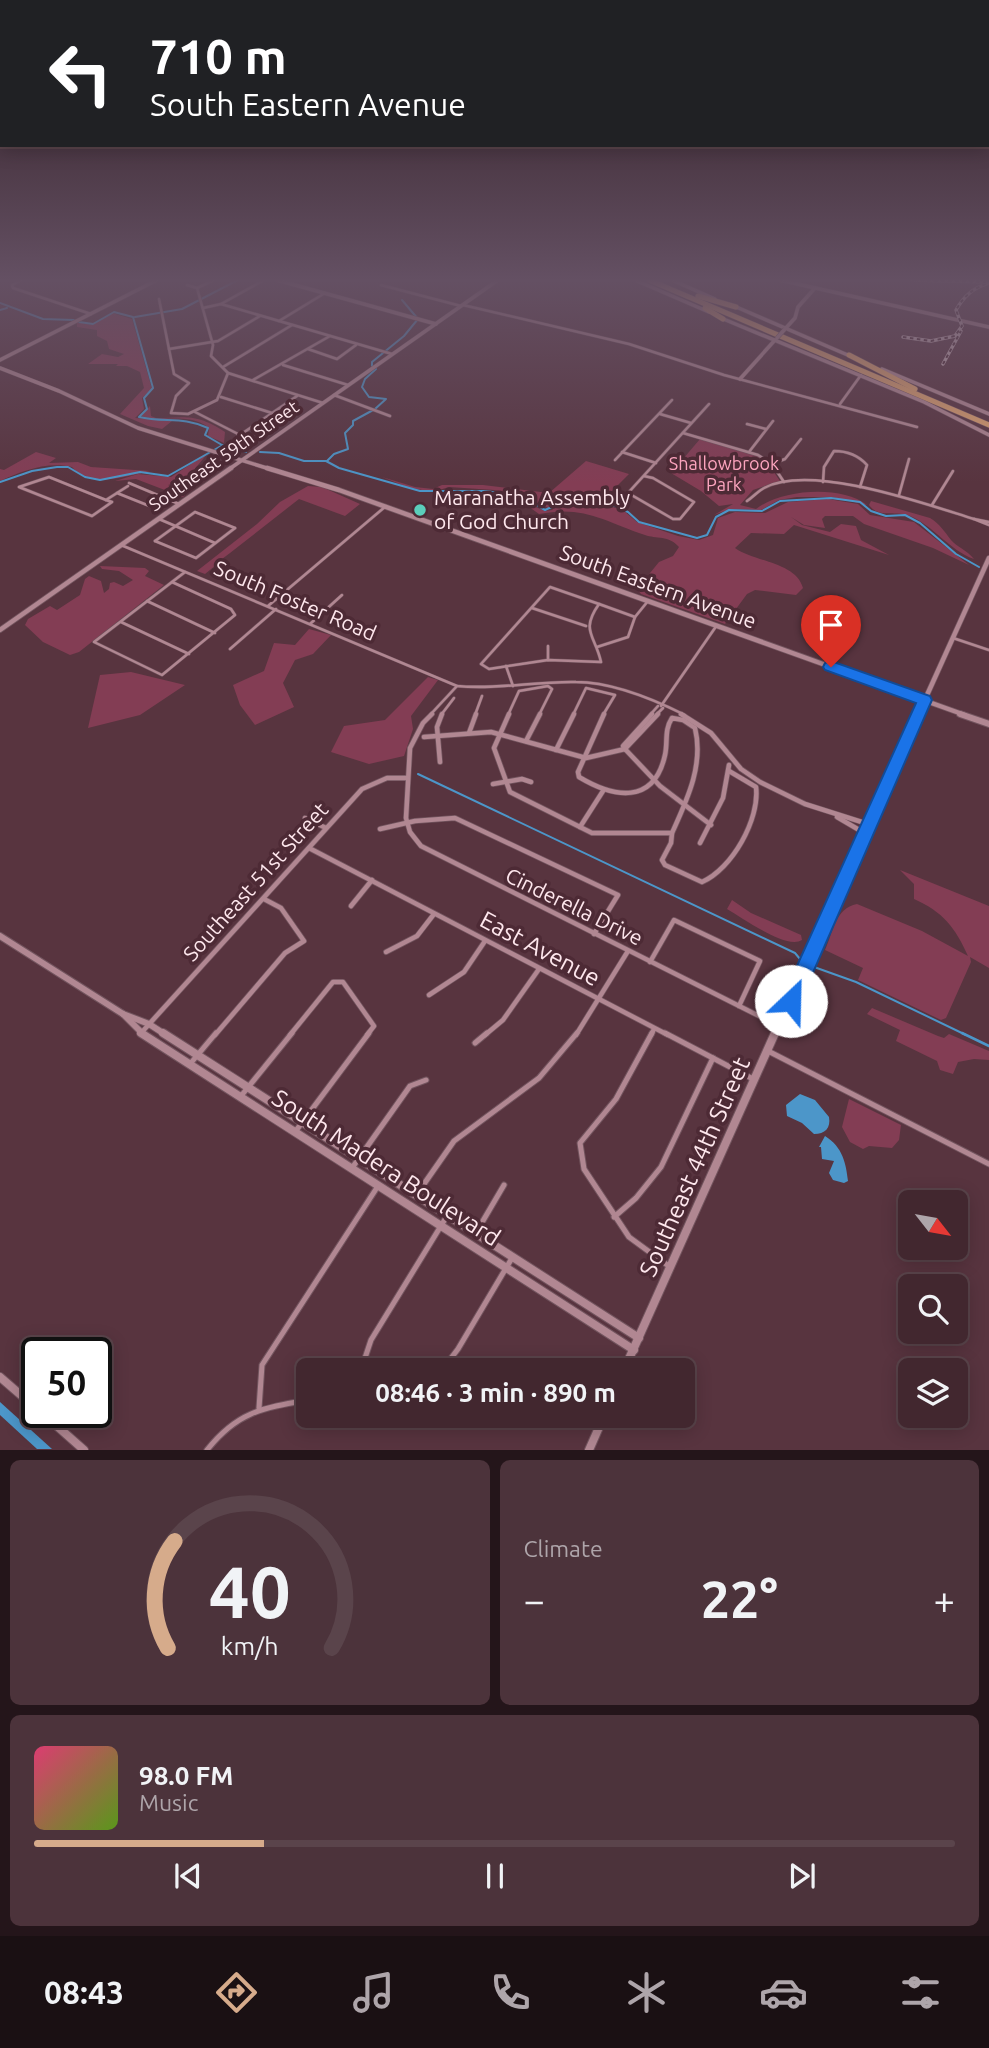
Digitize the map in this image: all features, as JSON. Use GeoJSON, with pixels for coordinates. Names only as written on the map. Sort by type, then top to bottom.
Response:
{"type":"FeatureCollection","features":[{"type":"Feature","properties":{"kind":"highway"},"geometry":{"type":"LineString","coordinates":[[809,348],[989,423]]}},
{"type":"Feature","properties":{"kind":"highway"},"geometry":{"type":"LineString","coordinates":[[814,348],[989,423]]}},
{"type":"Feature","properties":{"kind":"highway"},"geometry":{"type":"LineString","coordinates":[[849,355],[921,392]]}},
{"type":"Feature","properties":{"kind":"highway"},"geometry":{"type":"LineString","coordinates":[[830,357],[930,405]]}},
{"type":"Feature","properties":{"kind":"main road"},"geometry":{"type":"LineString","coordinates":[[0,360],[24,348]]}},
{"type":"Feature","properties":{"kind":"main road","name":"Southeast 59th Street"},"geometry":{"type":"LineString","coordinates":[[0,630],[401,348]]}},
{"type":"Feature","properties":{"kind":"main road"},"geometry":{"type":"LineString","coordinates":[[740,379],[768,348]]}},
{"type":"Feature","properties":{"kind":"main road"},"geometry":{"type":"LineString","coordinates":[[788,348],[861,375],[930,405],[989,435]]}},
{"type":"Feature","properties":{"kind":"main road"},"geometry":{"type":"LineString","coordinates":[[832,348],[989,414]]}},
{"type":"Feature","properties":{"kind":"main road","name":"South Eastern Avenue"},"geometry":{"type":"LineString","coordinates":[[0,368],[59,391],[138,428],[386,506],[989,724]]}},
{"type":"Feature","properties":{"kind":"main road","name":"Southeast 44th Street"},"geometry":{"type":"LineString","coordinates":[[630,1358],[989,558]]}},
{"type":"Feature","properties":{"kind":"main road","name":"South Madera Boulevard"},"geometry":{"type":"LineString","coordinates":[[0,936],[123,1014],[149,1024],[639,1338]]}},
{"type":"Feature","properties":{"kind":"main road","name":"South Madera Boulevard"},"geometry":{"type":"LineString","coordinates":[[123,1014],[132,1026],[141,1032],[634,1350]]}},
{"type":"Feature","properties":{"kind":"main road"},"geometry":{"type":"LineString","coordinates":[[0,1377],[21,1395]]}},
{"type":"Feature","properties":{"kind":"main road"},"geometry":{"type":"LineString","coordinates":[[59,1428],[84,1450]]}},
{"type":"Feature","properties":{"kind":"main road"},"geometry":{"type":"LineString","coordinates":[[589,1450],[599,1428]]}},
{"type":"Feature","properties":{"kind":"street"},"geometry":{"type":"LineString","coordinates":[[179,348],[169,349],[174,374],[189,383],[176,396],[171,412],[181,416],[195,412],[220,397],[228,373]]}},
{"type":"Feature","properties":{"kind":"street"},"geometry":{"type":"LineString","coordinates":[[212,348],[211,356],[228,373],[323,403]]}},
{"type":"Feature","properties":{"kind":"street"},"geometry":{"type":"LineString","coordinates":[[223,367],[255,348]]}},
{"type":"Feature","properties":{"kind":"street"},"geometry":{"type":"LineString","coordinates":[[253,380],[308,349],[337,359],[352,348]]}},
{"type":"Feature","properties":{"kind":"street"},"geometry":{"type":"LineString","coordinates":[[370,348],[392,354]]}},
{"type":"Feature","properties":{"kind":"street"},"geometry":{"type":"LineString","coordinates":[[641,348],[740,379],[917,427]]}},
{"type":"Feature","properties":{"kind":"street"},"geometry":{"type":"LineString","coordinates":[[282,365],[348,385]]}},
{"type":"Feature","properties":{"kind":"street"},"geometry":{"type":"LineString","coordinates":[[840,404],[861,375]]}},
{"type":"Feature","properties":{"kind":"street"},"geometry":{"type":"LineString","coordinates":[[195,412],[240,435],[299,395]]}},
{"type":"Feature","properties":{"kind":"street"},"geometry":{"type":"LineString","coordinates":[[334,395],[390,415]]}},
{"type":"Feature","properties":{"kind":"street"},"geometry":{"type":"LineString","coordinates":[[220,397],[272,413]]}},
{"type":"Feature","properties":{"kind":"street"},"geometry":{"type":"LineString","coordinates":[[615,460],[672,400]]}},
{"type":"Feature","properties":{"kind":"street"},"geometry":{"type":"LineString","coordinates":[[644,476],[653,478],[694,502],[691,509],[680,519],[673,519],[628,494],[644,476],[709,404]]}},
{"type":"Feature","properties":{"kind":"street"},"geometry":{"type":"LineString","coordinates":[[660,414],[691,424]]}},
{"type":"Feature","properties":{"kind":"street"},"geometry":{"type":"LineString","coordinates":[[749,452],[774,421]]}},
{"type":"Feature","properties":{"kind":"street"},"geometry":{"type":"LineString","coordinates":[[747,424],[766,429]]}},
{"type":"Feature","properties":{"kind":"street"},"geometry":{"type":"LineString","coordinates":[[683,433],[749,452],[772,464],[784,482]]}},
{"type":"Feature","properties":{"kind":"street"},"geometry":{"type":"LineString","coordinates":[[772,464],[785,459],[801,439]]}},
{"type":"Feature","properties":{"kind":"street"},"geometry":{"type":"LineString","coordinates":[[823,482],[824,467],[834,451],[855,455],[867,465],[860,487]]}},
{"type":"Feature","properties":{"kind":"street"},"geometry":{"type":"LineString","coordinates":[[622,452],[656,463]]}},
{"type":"Feature","properties":{"kind":"street"},"geometry":{"type":"LineString","coordinates":[[899,495],[909,459]]}},
{"type":"Feature","properties":{"kind":"street"},"geometry":{"type":"LineString","coordinates":[[932,505],[953,471]]}},
{"type":"Feature","properties":{"kind":"street"},"geometry":{"type":"LineString","coordinates":[[48,477],[106,500],[112,502],[92,516],[19,487],[48,477]]}},
{"type":"Feature","properties":{"kind":"street"},"geometry":{"type":"LineString","coordinates":[[747,501],[760,488],[784,482],[823,482],[899,495],[989,523]]}},
{"type":"Feature","properties":{"kind":"street"},"geometry":{"type":"LineString","coordinates":[[106,500],[129,484],[179,505]]}},
{"type":"Feature","properties":{"kind":"street"},"geometry":{"type":"LineString","coordinates":[[117,493],[152,507],[163,499]]}},
{"type":"Feature","properties":{"kind":"street"},"geometry":{"type":"LineString","coordinates":[[268,606],[386,506]]}},
{"type":"Feature","properties":{"kind":"street"},"geometry":{"type":"LineString","coordinates":[[195,512],[235,528],[195,558],[155,541],[176,526],[195,512]]}},
{"type":"Feature","properties":{"kind":"street"},"geometry":{"type":"LineString","coordinates":[[158,519],[215,543]]}},
{"type":"Feature","properties":{"kind":"street","name":"South Foster Road"},"geometry":{"type":"LineString","coordinates":[[121,545],[457,686],[481,690],[555,680],[586,681],[623,691],[702,726],[744,771],[766,786],[832,814]]}},
{"type":"Feature","properties":{"kind":"street"},"geometry":{"type":"LineString","coordinates":[[171,582],[236,611],[235,615],[162,675],[94,642],[171,582],[185,572]]}},
{"type":"Feature","properties":{"kind":"street"},"geometry":{"type":"LineString","coordinates":[[598,604],[587,619],[586,626],[587,634],[597,647],[601,662],[548,660],[489,668],[483,666],[484,660],[550,587],[635,617]]}},
{"type":"Feature","properties":{"kind":"street"},"geometry":{"type":"LineString","coordinates":[[310,624],[342,595]]}},
{"type":"Feature","properties":{"kind":"street"},"geometry":{"type":"LineString","coordinates":[[147,601],[215,633]]}},
{"type":"Feature","properties":{"kind":"street"},"geometry":{"type":"LineString","coordinates":[[597,647],[625,639],[633,629],[635,617],[648,601]]}},
{"type":"Feature","properties":{"kind":"street"},"geometry":{"type":"LineString","coordinates":[[531,607],[586,626]]}},
{"type":"Feature","properties":{"kind":"street"},"geometry":{"type":"LineString","coordinates":[[230,649],[276,609]]}},
{"type":"Feature","properties":{"kind":"street"},"geometry":{"type":"LineString","coordinates":[[120,622],[188,654]]}},
{"type":"Feature","properties":{"kind":"street"},"geometry":{"type":"LineString","coordinates":[[424,737],[438,738],[470,733],[499,734],[586,758],[625,749],[661,706],[717,625]]}},
{"type":"Feature","properties":{"kind":"street"},"geometry":{"type":"LineString","coordinates":[[953,638],[989,650]]}},
{"type":"Feature","properties":{"kind":"street"},"geometry":{"type":"LineString","coordinates":[[548,646],[548,660]]}},
{"type":"Feature","properties":{"kind":"street"},"geometry":{"type":"LineString","coordinates":[[506,666],[513,686]]}},
{"type":"Feature","properties":{"kind":"street"},"geometry":{"type":"LineString","coordinates":[[408,824],[407,763],[415,735],[457,686]]}},
{"type":"Feature","properties":{"kind":"street"},"geometry":{"type":"LineString","coordinates":[[526,741],[552,689],[545,686],[519,691],[499,734],[494,748],[507,789],[518,798],[596,834],[672,833]]}},
{"type":"Feature","properties":{"kind":"street"},"geometry":{"type":"LineString","coordinates":[[556,750],[586,688],[595,688],[615,695],[601,719],[578,772],[579,777],[603,791],[639,793],[655,780],[665,757],[666,726],[672,718],[688,723],[697,734],[695,772],[662,862],[697,881],[705,882],[741,842],[758,794],[755,787],[729,768],[723,797],[700,843]]}},
{"type":"Feature","properties":{"kind":"street"},"geometry":{"type":"LineString","coordinates":[[470,733],[482,696]]}},
{"type":"Feature","properties":{"kind":"street"},"geometry":{"type":"LineString","coordinates":[[440,762],[438,719],[454,698]]}},
{"type":"Feature","properties":{"kind":"street"},"geometry":{"type":"LineString","coordinates":[[625,749],[655,780],[711,825]]}},
{"type":"Feature","properties":{"kind":"street","name":"Southeast 51st Street"},"geometry":{"type":"LineString","coordinates":[[141,1032],[370,783],[387,778],[407,778]]}},
{"type":"Feature","properties":{"kind":"street"},"geometry":{"type":"LineString","coordinates":[[493,784],[523,779],[531,782]]}},
{"type":"Feature","properties":{"kind":"street"},"geometry":{"type":"LineString","coordinates":[[580,827],[603,791]]}},
{"type":"Feature","properties":{"kind":"street"},"geometry":{"type":"LineString","coordinates":[[832,814],[870,824]]}},
{"type":"Feature","properties":{"kind":"street"},"geometry":{"type":"LineString","coordinates":[[832,814],[866,834]]}},
{"type":"Feature","properties":{"kind":"street"},"geometry":{"type":"LineString","coordinates":[[380,829],[441,817],[461,820],[618,895],[594,934]]}},
{"type":"Feature","properties":{"kind":"street"},"geometry":{"type":"LineString","coordinates":[[305,818],[326,828]]}},
{"type":"Feature","properties":{"kind":"street","name":"Cinderella Drive"},"geometry":{"type":"LineString","coordinates":[[408,824],[414,838],[429,853],[779,1026]]}},
{"type":"Feature","properties":{"kind":"street","name":"East Avenue"},"geometry":{"type":"LineString","coordinates":[[309,848],[755,1080]]}},
{"type":"Feature","properties":{"kind":"street"},"geometry":{"type":"LineString","coordinates":[[351,906],[372,880]]}},
{"type":"Feature","properties":{"kind":"street"},"geometry":{"type":"LineString","coordinates":[[190,1064],[285,953],[304,941],[281,908],[264,898]]}},
{"type":"Feature","properties":{"kind":"street"},"geometry":{"type":"LineString","coordinates":[[386,952],[416,936],[435,914]]}},
{"type":"Feature","properties":{"kind":"street"},"geometry":{"type":"LineString","coordinates":[[650,962],[674,920],[760,961],[738,1006]]}},
{"type":"Feature","properties":{"kind":"street"},"geometry":{"type":"LineString","coordinates":[[429,995],[464,972],[485,941]]}},
{"type":"Feature","properties":{"kind":"street"},"geometry":{"type":"LineString","coordinates":[[416,1196],[435,1164],[462,1133],[517,1095],[547,1069],[599,1000],[628,951]]}},
{"type":"Feature","properties":{"kind":"street"},"geometry":{"type":"LineString","coordinates":[[475,1044],[503,1020],[539,969]]}},
{"type":"Feature","properties":{"kind":"street"},"geometry":{"type":"LineString","coordinates":[[241,1096],[333,982],[339,981],[347,987],[374,1026],[295,1132]]}},
{"type":"Feature","properties":{"kind":"street"},"geometry":{"type":"LineString","coordinates":[[654,1029],[616,1099],[580,1143],[584,1169],[614,1217],[639,1246],[670,1267]]}},
{"type":"Feature","properties":{"kind":"street"},"geometry":{"type":"LineString","coordinates":[[768,1051],[989,1164]]}},
{"type":"Feature","properties":{"kind":"street"},"geometry":{"type":"LineString","coordinates":[[614,1217],[636,1198],[661,1167],[713,1058]]}},
{"type":"Feature","properties":{"kind":"street"},"geometry":{"type":"LineString","coordinates":[[352,1169],[410,1086],[426,1080]]}},
{"type":"Feature","properties":{"kind":"street"},"geometry":{"type":"LineString","coordinates":[[476,1234],[504,1185]]}},
{"type":"Feature","properties":{"kind":"street"},"geometry":{"type":"LineString","coordinates":[[259,1408],[262,1365],[378,1186]]}},
{"type":"Feature","properties":{"kind":"street"},"geometry":{"type":"LineString","coordinates":[[366,1358],[371,1340],[447,1216]]}},
{"type":"Feature","properties":{"kind":"street"},"geometry":{"type":"LineString","coordinates":[[451,1358],[512,1258]]}},
{"type":"Feature","properties":{"kind":"street"},"geometry":{"type":"LineString","coordinates":[[207,1450],[225,1428],[259,1408],[296,1402]]}},
{"type":"Feature","properties":{"kind":"green space"},"geometry":{"type":"Polygon","coordinates":[[[140,348],[152,389],[142,398],[144,409],[135,418],[172,421],[162,429],[120,414],[144,388],[140,372],[127,366],[88,364],[102,354],[118,357],[124,354],[109,349],[140,348]]]}},
{"type":"Feature","properties":{"kind":"green space"},"geometry":{"type":"Polygon","coordinates":[[[150,406],[151,416],[156,418],[190,418],[206,421],[225,432],[224,443],[208,436],[209,428],[193,420],[150,418],[141,416],[150,406]]]}},
{"type":"Feature","properties":{"kind":"green space","name":"Shallowbrook Park"},"geometry":{"type":"Polygon","coordinates":[[[700,439],[761,457],[780,481],[753,490],[740,505],[756,509],[781,497],[827,492],[842,494],[867,505],[832,497],[797,497],[779,500],[761,510],[730,509],[714,515],[733,504],[719,506],[701,491],[671,473],[700,439]]]}},
{"type":"Feature","properties":{"kind":"green space"},"geometry":{"type":"Polygon","coordinates":[[[36,452],[56,458],[49,463],[78,462],[91,467],[150,471],[120,478],[99,479],[80,474],[72,467],[53,465],[0,481],[0,469],[4,470],[36,452]]]}},
{"type":"Feature","properties":{"kind":"green space"},"geometry":{"type":"Polygon","coordinates":[[[208,453],[193,471],[197,477],[168,485],[186,494],[183,497],[136,479],[115,481],[138,474],[171,477],[208,453]]]}},
{"type":"Feature","properties":{"kind":"green space"},"geometry":{"type":"Polygon","coordinates":[[[586,461],[629,474],[600,503],[587,504],[558,499],[548,508],[523,496],[494,490],[449,487],[436,491],[422,490],[382,477],[415,487],[433,489],[442,485],[483,485],[549,493],[586,461]]]}},
{"type":"Feature","properties":{"kind":"green space"},"geometry":{"type":"Polygon","coordinates":[[[308,486],[322,487],[360,504],[345,516],[299,499],[222,559],[221,565],[216,565],[205,574],[197,571],[257,524],[280,502],[308,486]]]}},
{"type":"Feature","properties":{"kind":"green space"},"geometry":{"type":"Polygon","coordinates":[[[518,499],[545,511],[566,502],[588,507],[613,507],[624,511],[637,522],[699,540],[713,535],[718,518],[735,512],[765,513],[788,502],[828,499],[858,504],[870,515],[914,522],[969,565],[933,548],[864,524],[853,516],[825,516],[822,519],[825,528],[804,525],[791,517],[802,525],[830,532],[841,524],[856,526],[861,540],[889,555],[794,525],[784,534],[751,533],[735,548],[792,573],[803,588],[796,595],[755,590],[747,594],[725,624],[641,594],[637,589],[659,562],[673,556],[679,547],[675,543],[581,513],[539,514],[518,499]]]}},
{"type":"Feature","properties":{"kind":"green space"},"geometry":{"type":"Polygon","coordinates":[[[871,501],[930,518],[974,559],[957,550],[919,520],[904,514],[878,512],[869,505],[871,501]]]}},
{"type":"Feature","properties":{"kind":"green space"},"geometry":{"type":"Polygon","coordinates":[[[100,566],[145,568],[149,571],[145,576],[164,585],[79,652],[70,655],[43,642],[25,625],[28,619],[50,606],[57,610],[80,595],[85,579],[89,576],[101,581],[104,593],[109,589],[110,583],[123,586],[133,580],[119,571],[102,569],[100,566]]]}},
{"type":"Feature","properties":{"kind":"green space"},"geometry":{"type":"Polygon","coordinates":[[[309,629],[331,635],[313,654],[295,660],[283,683],[294,707],[255,725],[240,705],[233,685],[264,671],[274,643],[295,645],[309,629]]]}},
{"type":"Feature","properties":{"kind":"green space"},"geometry":{"type":"Polygon","coordinates":[[[131,672],[185,685],[140,715],[88,728],[100,675],[131,672]]]}},
{"type":"Feature","properties":{"kind":"green space"},"geometry":{"type":"Polygon","coordinates":[[[428,677],[438,680],[411,716],[413,729],[404,756],[369,764],[331,752],[344,726],[385,720],[428,677]]]}},
{"type":"Feature","properties":{"kind":"green space"},"geometry":{"type":"Polygon","coordinates":[[[900,870],[989,906],[989,968],[970,957],[971,962],[946,1018],[941,1020],[858,980],[863,968],[825,950],[839,916],[850,906],[857,904],[922,931],[968,956],[947,921],[933,909],[914,899],[914,884],[900,870]]]}},
{"type":"Feature","properties":{"kind":"green space"},"geometry":{"type":"Polygon","coordinates":[[[732,900],[751,913],[801,935],[802,940],[786,941],[754,925],[727,909],[732,900]]]}},
{"type":"Feature","properties":{"kind":"green space"},"geometry":{"type":"Polygon","coordinates":[[[872,1008],[938,1036],[944,1038],[949,1034],[989,1051],[989,1060],[958,1062],[953,1074],[940,1070],[937,1061],[896,1041],[900,1030],[867,1014],[872,1008]]]}},
{"type":"Feature","properties":{"kind":"green space"},"geometry":{"type":"Polygon","coordinates":[[[849,1099],[901,1125],[899,1140],[892,1148],[869,1146],[863,1149],[850,1142],[842,1127],[849,1099]]]}},
{"type":"Feature","properties":{"kind":"water"},"geometry":{"type":"Polygon","coordinates":[[[800,1094],[815,1100],[829,1117],[828,1127],[824,1132],[814,1134],[802,1123],[787,1116],[786,1105],[800,1094]]]}},
{"type":"Feature","properties":{"kind":"water"},"geometry":{"type":"Polygon","coordinates":[[[825,1136],[836,1145],[842,1156],[848,1181],[844,1183],[833,1180],[829,1173],[834,1161],[822,1159],[819,1147],[825,1136]]]}},
{"type":"Feature","properties":{"kind":"water"},"geometry":{"type":"Polygon","coordinates":[[[0,1402],[21,1421],[21,1428],[29,1428],[52,1449],[37,1449],[0,1415],[0,1402]]]}},
{"type":"Feature","properties":{"kind":"waterway"},"geometry":{"type":"LineString","coordinates":[[142,348],[153,388],[144,398],[147,409],[139,417],[199,424],[208,428],[205,435],[222,445],[246,452]]}},
{"type":"Feature","properties":{"kind":"waterway"},"geometry":{"type":"LineString","coordinates":[[372,366],[372,362],[390,348]]}},
{"type":"Feature","properties":{"kind":"waterway"},"geometry":{"type":"LineString","coordinates":[[327,461],[334,454],[348,449],[345,433],[353,425],[353,421],[375,409],[386,399],[369,397],[362,387],[365,379],[376,369]]}},
{"type":"Feature","properties":{"kind":"waterway"},"geometry":{"type":"LineString","coordinates":[[0,482],[32,471],[57,467],[68,467],[85,477],[100,480],[140,472],[168,476],[221,446]]}},
{"type":"Feature","properties":{"kind":"waterway"},"geometry":{"type":"LineString","coordinates":[[260,452],[279,453],[304,461],[326,461],[339,468],[420,491],[487,491],[525,499],[545,510],[565,501],[587,506],[615,506],[628,512],[639,522],[697,538],[707,535],[716,517],[729,510],[762,511],[780,501],[831,498],[860,502],[871,511],[886,516],[905,515],[920,523],[956,554],[979,567]]}},
{"type":"Feature","properties":{"kind":"waterway"},"geometry":{"type":"LineString","coordinates":[[418,774],[795,953],[800,959]]}},
{"type":"Feature","properties":{"kind":"waterway"},"geometry":{"type":"LineString","coordinates":[[814,967],[856,982],[966,1035]]}},
{"type":"Feature","properties":{"kind":"waterway"},"geometry":{"type":"LineString","coordinates":[[962,1033],[989,1046]]}},
{"type":"Feature","properties":{"kind":"railway"},"geometry":{"type":"LineString","coordinates":[[943,364],[952,348]]}},
{"type":"Feature","properties":{"kind":"place","name":"Maranatha Assembly of God Church"},"geometry":{"type":"Point","coordinates":[420,510]}},
{"type":"Feature","properties":{"kind":"route"},"geometry":{"type":"LineString","coordinates":[[791,1001],[925,700],[831,667]]}}]}
